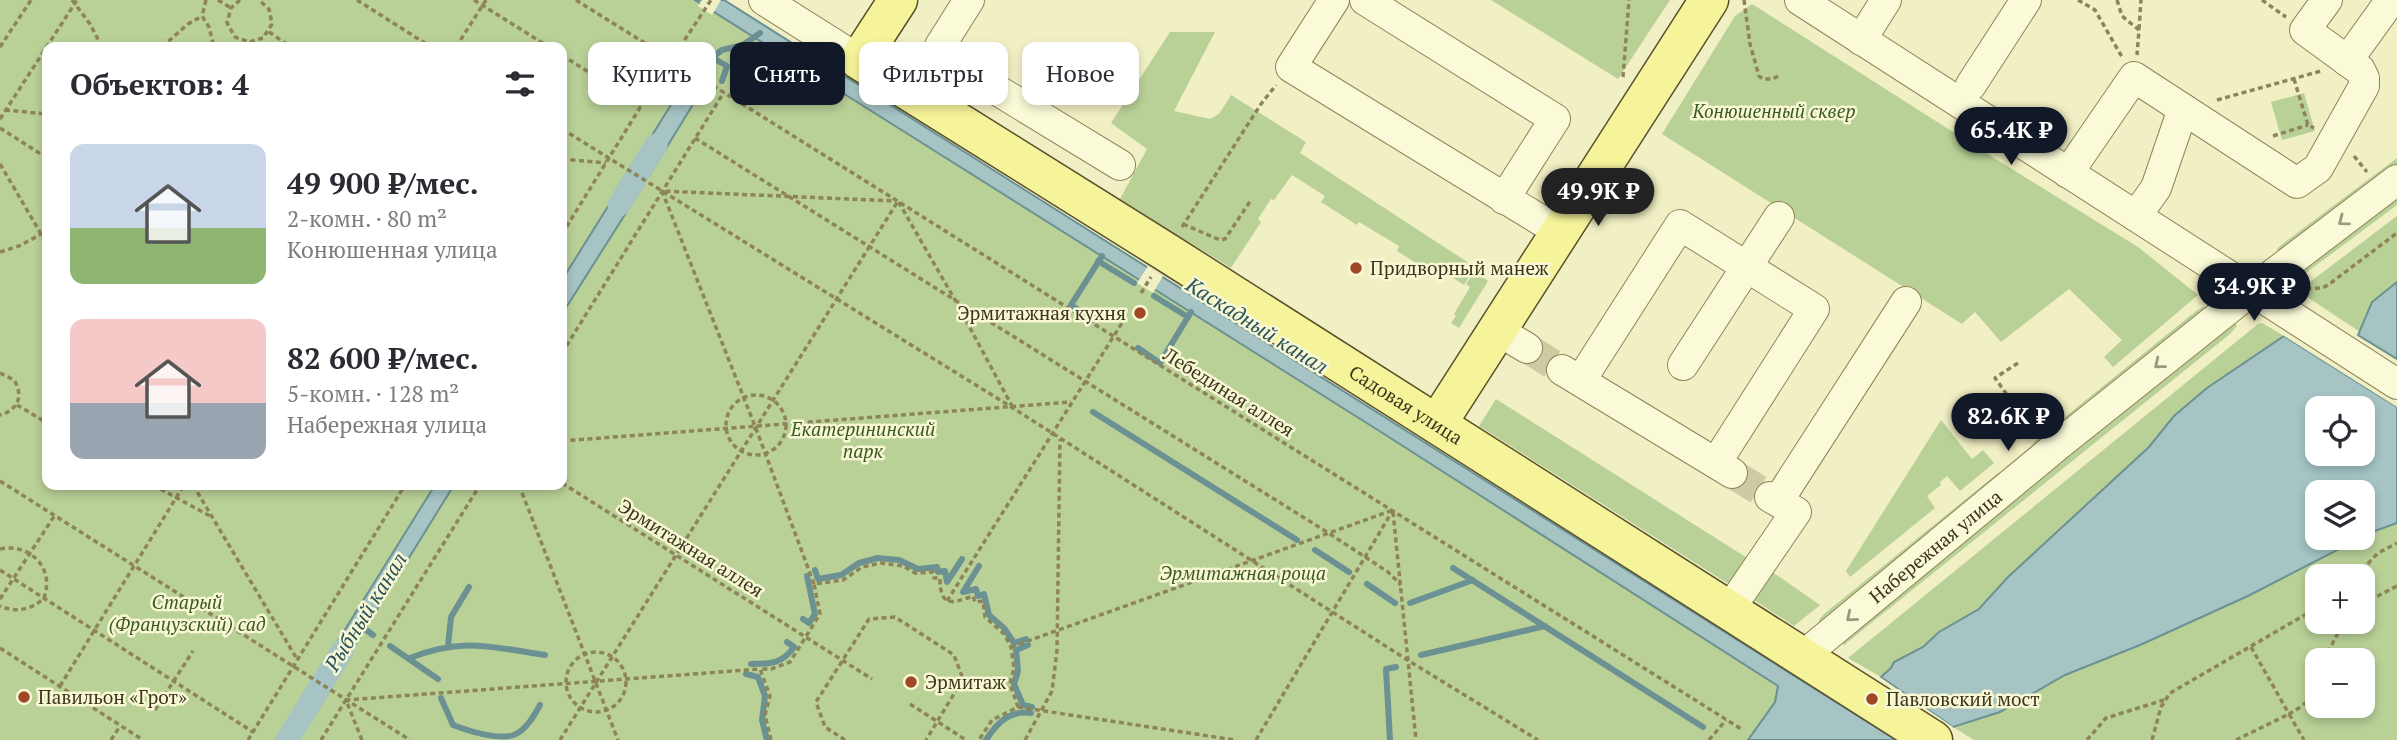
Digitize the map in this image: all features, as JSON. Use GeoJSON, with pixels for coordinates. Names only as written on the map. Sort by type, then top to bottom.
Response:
{"type":"FeatureCollection","features":[{"type":"Feature","properties":{"kind":"main road"},"geometry":{"type":"LineString","coordinates":[[871,42],[898,0]]}},
{"type":"Feature","properties":{"kind":"main road"},"geometry":{"type":"LineString","coordinates":[[1437,424],[1512,339],[1560,232],[1709,0]]}},
{"type":"Feature","properties":{"kind":"main road","name":"Садовая улица"},"geometry":{"type":"LineString","coordinates":[[930,105],[1820,667]]}},
{"type":"Feature","properties":{"kind":"main road"},"geometry":{"type":"LineString","coordinates":[[1820,667],[1933,740]]}},
{"type":"Feature","properties":{"kind":"street","name":"Садовая улица"},"geometry":{"type":"LineString","coordinates":[[764,0],[859,60]]}},
{"type":"Feature","properties":{"kind":"street"},"geometry":{"type":"LineString","coordinates":[[969,0],[940,46],[946,59],[1120,165]]}},
{"type":"Feature","properties":{"kind":"street"},"geometry":{"type":"LineString","coordinates":[[1334,0],[1291,67],[1560,232]]}},
{"type":"Feature","properties":{"kind":"street"},"geometry":{"type":"LineString","coordinates":[[1365,0],[1555,119],[1504,199]]}},
{"type":"Feature","properties":{"kind":"street"},"geometry":{"type":"LineString","coordinates":[[1800,0],[2251,291],[2289,301],[2397,384]]}},
{"type":"Feature","properties":{"kind":"street"},"geometry":{"type":"LineString","coordinates":[[1861,40],[1886,0]]}},
{"type":"Feature","properties":{"kind":"street"},"geometry":{"type":"LineString","coordinates":[[1971,85],[2026,0]]}},
{"type":"Feature","properties":{"kind":"street"},"geometry":{"type":"LineString","coordinates":[[2068,173],[2134,77],[2297,183],[2318,168],[2364,86],[2360,70],[2305,30],[2327,0]]}},
{"type":"Feature","properties":{"kind":"street"},"geometry":{"type":"LineString","coordinates":[[2349,62],[2391,0]]}},
{"type":"Feature","properties":{"kind":"street"},"geometry":{"type":"LineString","coordinates":[[2136,216],[2155,188],[2183,109]]}},
{"type":"Feature","properties":{"kind":"street","name":"Набережная улица"},"geometry":{"type":"LineString","coordinates":[[1820,667],[1815,646],[2057,445],[2251,291],[2397,180]]}},
{"type":"Feature","properties":{"kind":"street"},"geometry":{"type":"LineString","coordinates":[[1683,365],[1779,217]]}},
{"type":"Feature","properties":{"kind":"street"},"geometry":{"type":"LineString","coordinates":[[1680,225],[1747,267],[1814,309],[1725,469],[1571,375],[1680,225]]}},
{"type":"Feature","properties":{"kind":"street"},"geometry":{"type":"LineString","coordinates":[[1730,610],[1796,512],[1774,499],[1906,302]]}},
{"type":"Feature","properties":{"kind":"path"},"geometry":{"type":"LineString","coordinates":[[0,47],[31,0]]}},
{"type":"Feature","properties":{"kind":"path"},"geometry":{"type":"LineString","coordinates":[[206,0],[202,16],[209,27],[213,42]]}},
{"type":"Feature","properties":{"kind":"path"},"geometry":{"type":"LineString","coordinates":[[218,0],[231,8]]}},
{"type":"Feature","properties":{"kind":"path"},"geometry":{"type":"LineString","coordinates":[[240,0],[231,8],[227,23],[237,39],[253,42],[260,40],[272,24],[271,12],[258,0]]}},
{"type":"Feature","properties":{"kind":"path"},"geometry":{"type":"LineString","coordinates":[[356,0],[423,42]]}},
{"type":"Feature","properties":{"kind":"path"},"geometry":{"type":"LineString","coordinates":[[474,0],[541,42]]}},
{"type":"Feature","properties":{"kind":"path"},"geometry":{"type":"LineString","coordinates":[[459,42],[486,0]]}},
{"type":"Feature","properties":{"kind":"path"},"geometry":{"type":"LineString","coordinates":[[576,0],[643,42]]}},
{"type":"Feature","properties":{"kind":"path"},"geometry":{"type":"LineString","coordinates":[[684,42],[711,0]]}},
{"type":"Feature","properties":{"kind":"path"},"geometry":{"type":"LineString","coordinates":[[1622,86],[1629,0]]}},
{"type":"Feature","properties":{"kind":"path"},"geometry":{"type":"LineString","coordinates":[[1744,0],[1750,44],[1759,76],[1768,80],[1778,76]]}},
{"type":"Feature","properties":{"kind":"path"},"geometry":{"type":"LineString","coordinates":[[2078,0],[2095,10],[2134,77]]}},
{"type":"Feature","properties":{"kind":"path"},"geometry":{"type":"LineString","coordinates":[[2117,0],[2122,16],[2139,30]]}},
{"type":"Feature","properties":{"kind":"path"},"geometry":{"type":"LineString","coordinates":[[2134,77],[2141,0]]}},
{"type":"Feature","properties":{"kind":"path"},"geometry":{"type":"LineString","coordinates":[[49,42],[75,1],[99,42]]}},
{"type":"Feature","properties":{"kind":"path"},"geometry":{"type":"LineString","coordinates":[[167,42],[187,24],[202,16]]}},
{"type":"Feature","properties":{"kind":"path"},"geometry":{"type":"LineString","coordinates":[[268,32],[283,42]]}},
{"type":"Feature","properties":{"kind":"path"},"geometry":{"type":"LineString","coordinates":[[0,119],[42,52]]}},
{"type":"Feature","properties":{"kind":"path"},"geometry":{"type":"LineString","coordinates":[[567,58],[641,106],[567,226]]}},
{"type":"Feature","properties":{"kind":"path"},"geometry":{"type":"LineString","coordinates":[[2183,109],[2349,62]]}},
{"type":"Feature","properties":{"kind":"path"},"geometry":{"type":"LineString","coordinates":[[1177,234],[1261,104],[1291,67]]}},
{"type":"Feature","properties":{"kind":"path","name":"Лебединая аллея"},"geometry":{"type":"LineString","coordinates":[[716,87],[1743,730]]}},
{"type":"Feature","properties":{"kind":"path"},"geometry":{"type":"LineString","coordinates":[[567,345],[724,92]]}},
{"type":"Feature","properties":{"kind":"path"},"geometry":{"type":"LineString","coordinates":[[5,110],[42,114]]}},
{"type":"Feature","properties":{"kind":"path"},"geometry":{"type":"LineString","coordinates":[[0,128],[42,155]]}},
{"type":"Feature","properties":{"kind":"path"},"geometry":{"type":"LineString","coordinates":[[567,132],[1013,408],[1409,661],[1538,740]]}},
{"type":"Feature","properties":{"kind":"path"},"geometry":{"type":"LineString","coordinates":[[695,138],[1327,532],[1388,572],[1401,585]]}},
{"type":"Feature","properties":{"kind":"path"},"geometry":{"type":"LineString","coordinates":[[567,159],[606,163]]}},
{"type":"Feature","properties":{"kind":"path"},"geometry":{"type":"LineString","coordinates":[[2360,163],[2365,169]]}},
{"type":"Feature","properties":{"kind":"path"},"geometry":{"type":"LineString","coordinates":[[0,164],[41,234],[0,252]]}},
{"type":"Feature","properties":{"kind":"path"},"geometry":{"type":"LineString","coordinates":[[662,191],[898,201]]}},
{"type":"Feature","properties":{"kind":"path"},"geometry":{"type":"LineString","coordinates":[[346,700],[771,668],[790,662],[806,637],[820,614],[814,584],[766,454],[662,191]]}},
{"type":"Feature","properties":{"kind":"path"},"geometry":{"type":"LineString","coordinates":[[1184,224],[1220,240],[1225,239],[1251,200]]}},
{"type":"Feature","properties":{"kind":"path"},"geometry":{"type":"LineString","coordinates":[[560,740],[898,201]]}},
{"type":"Feature","properties":{"kind":"path"},"geometry":{"type":"LineString","coordinates":[[898,201],[1013,408]]}},
{"type":"Feature","properties":{"kind":"path"},"geometry":{"type":"LineString","coordinates":[[2289,301],[2328,285],[2397,233]]}},
{"type":"Feature","properties":{"kind":"path"},"geometry":{"type":"LineString","coordinates":[[1142,292],[1156,271]]}},
{"type":"Feature","properties":{"kind":"path"},"geometry":{"type":"LineString","coordinates":[[947,601],[1122,323]]}},
{"type":"Feature","properties":{"kind":"path"},"geometry":{"type":"LineString","coordinates":[[2018,363],[1995,378],[2036,436]]}},
{"type":"Feature","properties":{"kind":"path"},"geometry":{"type":"LineString","coordinates":[[0,373],[9,376],[18,386],[19,399],[12,410],[0,415]]}},
{"type":"Feature","properties":{"kind":"path"},"geometry":{"type":"LineString","coordinates":[[757,394],[773,399],[785,414],[787,423],[783,439],[766,454],[748,454],[741,451],[730,441],[726,428],[729,411],[734,403],[743,397],[757,394]]}},
{"type":"Feature","properties":{"kind":"path"},"geometry":{"type":"LineString","coordinates":[[567,441],[1071,402]]}},
{"type":"Feature","properties":{"kind":"path"},"geometry":{"type":"LineString","coordinates":[[16,405],[42,420]]}},
{"type":"Feature","properties":{"kind":"path"},"geometry":{"type":"LineString","coordinates":[[1025,740],[1050,698],[1054,682],[1060,439]]}},
{"type":"Feature","properties":{"kind":"path"},"geometry":{"type":"LineString","coordinates":[[0,481],[410,740]]}},
{"type":"Feature","properties":{"kind":"path","name":"Эрмитажная аллея"},"geometry":{"type":"LineString","coordinates":[[567,486],[872,680]]}},
{"type":"Feature","properties":{"kind":"path"},"geometry":{"type":"LineString","coordinates":[[162,490],[212,517]]}},
{"type":"Feature","properties":{"kind":"path"},"geometry":{"type":"LineString","coordinates":[[60,686],[181,490]]}},
{"type":"Feature","properties":{"kind":"path"},"geometry":{"type":"LineString","coordinates":[[196,490],[297,659]]}},
{"type":"Feature","properties":{"kind":"path"},"geometry":{"type":"LineString","coordinates":[[248,740],[402,490]]}},
{"type":"Feature","properties":{"kind":"path"},"geometry":{"type":"LineString","coordinates":[[321,740],[477,490]]}},
{"type":"Feature","properties":{"kind":"path"},"geometry":{"type":"LineString","coordinates":[[521,490],[618,740]]}},
{"type":"Feature","properties":{"kind":"path"},"geometry":{"type":"LineString","coordinates":[[1011,648],[1393,510]]}},
{"type":"Feature","properties":{"kind":"path"},"geometry":{"type":"LineString","coordinates":[[1256,740],[1393,510]]}},
{"type":"Feature","properties":{"kind":"path"},"geometry":{"type":"LineString","coordinates":[[1393,510],[1416,740]]}},
{"type":"Feature","properties":{"kind":"path"},"geometry":{"type":"LineString","coordinates":[[0,599],[55,515]]}},
{"type":"Feature","properties":{"kind":"path"},"geometry":{"type":"LineString","coordinates":[[2367,564],[2378,553],[2397,543]]}},
{"type":"Feature","properties":{"kind":"path"},"geometry":{"type":"LineString","coordinates":[[0,549],[14,547],[30,553],[46,573],[47,586],[44,598],[32,607],[22,610],[0,606]]}},
{"type":"Feature","properties":{"kind":"path"},"geometry":{"type":"LineString","coordinates":[[814,584],[843,580],[867,565],[887,563],[903,566],[915,573],[933,572],[934,578],[940,578],[941,593],[947,601],[955,602],[973,596],[975,602],[983,601],[985,617],[1004,634],[1011,648],[1014,667],[1010,684],[1018,707]]}},
{"type":"Feature","properties":{"kind":"path"},"geometry":{"type":"LineString","coordinates":[[0,570],[253,732]]}},
{"type":"Feature","properties":{"kind":"path"},"geometry":{"type":"LineString","coordinates":[[2375,597],[2397,586]]}},
{"type":"Feature","properties":{"kind":"path"},"geometry":{"type":"LineString","coordinates":[[2152,740],[2164,700],[2170,693],[2305,615]]}},
{"type":"Feature","properties":{"kind":"path"},"geometry":{"type":"LineString","coordinates":[[845,740],[825,727],[816,702],[869,619],[895,617],[954,655],[963,680],[926,740]]}},
{"type":"Feature","properties":{"kind":"path"},"geometry":{"type":"LineString","coordinates":[[2251,647],[2304,740]]}},
{"type":"Feature","properties":{"kind":"path"},"geometry":{"type":"LineString","coordinates":[[1,650],[143,740]]}},
{"type":"Feature","properties":{"kind":"path"},"geometry":{"type":"LineString","coordinates":[[155,710],[193,651]]}},
{"type":"Feature","properties":{"kind":"path"},"geometry":{"type":"LineString","coordinates":[[597,652],[612,657],[619,663],[626,680],[623,696],[612,708],[597,713],[580,708],[570,699],[565,685],[574,660],[597,652]]}},
{"type":"Feature","properties":{"kind":"path"},"geometry":{"type":"LineString","coordinates":[[760,669],[770,696],[765,715],[771,740]]}},
{"type":"Feature","properties":{"kind":"path"},"geometry":{"type":"LineString","coordinates":[[346,700],[362,740]]}},
{"type":"Feature","properties":{"kind":"path"},"geometry":{"type":"LineString","coordinates":[[2087,740],[2106,718],[2164,700]]}},
{"type":"Feature","properties":{"kind":"path"},"geometry":{"type":"LineString","coordinates":[[910,704],[967,740]]}},
{"type":"Feature","properties":{"kind":"path"},"geometry":{"type":"LineString","coordinates":[[2236,740],[2305,705]]}},
{"type":"Feature","properties":{"kind":"path"},"geometry":{"type":"LineString","coordinates":[[979,740],[992,720],[1018,707],[1235,740]]}},
{"type":"Feature","properties":{"kind":"path"},"geometry":{"type":"LineString","coordinates":[[1709,740],[1727,720]]}},
{"type":"Feature","properties":{"kind":"path"},"geometry":{"type":"LineString","coordinates":[[111,740],[120,726]]}},
{"type":"Feature","properties":{"kind":"green space","name":"Екатерининский парк"},"geometry":{"type":"Polygon","coordinates":[[[0,0],[724,0],[791,42],[730,42],[730,105],[845,105],[845,76],[859,85],[859,105],[890,105],[1896,740],[0,740],[0,0]]]}},
{"type":"Feature","properties":{"kind":"green space"},"geometry":{"type":"Polygon","coordinates":[[[1491,0],[1670,0],[1618,79],[1491,0]]]}},
{"type":"Feature","properties":{"kind":"green space","name":"Конюшенный сквер"},"geometry":{"type":"Polygon","coordinates":[[[1752,4],[2138,247],[2198,295],[2113,367],[2104,357],[2122,340],[2069,289],[2001,342],[1975,312],[1962,324],[1662,134],[1735,16],[1752,4]]]}},
{"type":"Feature","properties":{"kind":"green space"},"geometry":{"type":"Polygon","coordinates":[[[1170,32],[1215,32],[1174,111],[1210,119],[1219,114],[1231,95],[1306,142],[1300,153],[1475,267],[1464,285],[1436,267],[1432,273],[1397,251],[1399,246],[1359,222],[1357,225],[1321,202],[1325,196],[1292,175],[1274,200],[1271,199],[1258,219],[1261,222],[1231,268],[1120,199],[1147,149],[1111,123],[1123,105],[1139,105],[1139,80],[1170,32]]]}},
{"type":"Feature","properties":{"kind":"green space"},"geometry":{"type":"Polygon","coordinates":[[[2304,93],[2315,131],[2282,140],[2271,102],[2304,93]]]}},
{"type":"Feature","properties":{"kind":"green space"},"geometry":{"type":"Polygon","coordinates":[[[2397,158],[2397,166],[2279,254],[2277,249],[2281,245],[2397,158]]]}},
{"type":"Feature","properties":{"kind":"green space"},"geometry":{"type":"Polygon","coordinates":[[[2397,197],[2397,205],[2299,278],[2293,273],[2397,197]]]}},
{"type":"Feature","properties":{"kind":"green space"},"geometry":{"type":"Polygon","coordinates":[[[2397,216],[2397,282],[2372,302],[2360,332],[2298,291],[2397,216]]]}},
{"type":"Feature","properties":{"kind":"green space"},"geometry":{"type":"Polygon","coordinates":[[[1474,272],[1488,281],[1459,328],[1451,323],[1470,287],[1466,284],[1474,272]]]}},
{"type":"Feature","properties":{"kind":"green space"},"geometry":{"type":"Polygon","coordinates":[[[2203,307],[2207,310],[2027,455],[2034,442],[2203,307]]]}},
{"type":"Feature","properties":{"kind":"green space"},"geometry":{"type":"Polygon","coordinates":[[[2233,318],[2237,326],[2230,334],[1844,645],[1838,641],[2233,318]]]}},
{"type":"Feature","properties":{"kind":"green space"},"geometry":{"type":"Polygon","coordinates":[[[2262,323],[2284,336],[2207,388],[2174,416],[2149,447],[2008,577],[1979,609],[1929,640],[1881,677],[1848,658],[2258,324],[2262,323]]]}},
{"type":"Feature","properties":{"kind":"green space"},"geometry":{"type":"Polygon","coordinates":[[[1496,399],[1752,561],[1735,588],[1479,426],[1496,399]]]}},
{"type":"Feature","properties":{"kind":"green space"},"geometry":{"type":"Polygon","coordinates":[[[1941,420],[1972,459],[1983,450],[1994,463],[1960,491],[1947,476],[1940,482],[1941,485],[1927,496],[1935,508],[1850,577],[1846,571],[1941,420]]]}},
{"type":"Feature","properties":{"kind":"green space"},"geometry":{"type":"Polygon","coordinates":[[[1998,473],[2003,473],[1820,624],[1819,620],[1824,614],[1998,473]]]}},
{"type":"Feature","properties":{"kind":"green space"},"geometry":{"type":"Polygon","coordinates":[[[2397,523],[2397,740],[1974,740],[1953,727],[2000,712],[2065,675],[2140,645],[2305,567],[2305,634],[2375,634],[2375,564],[2310,564],[2337,550],[2375,550],[2375,531],[2397,523]]]}},
{"type":"Feature","properties":{"kind":"green space"},"geometry":{"type":"Polygon","coordinates":[[[1771,571],[1820,605],[1794,626],[1754,600],[1771,571]]]}},
{"type":"Feature","properties":{"kind":"water"},"geometry":{"type":"Polygon","coordinates":[[[695,0],[724,0],[791,42],[762,42],[695,0]]]}},
{"type":"Feature","properties":{"kind":"water"},"geometry":{"type":"Polygon","coordinates":[[[845,76],[859,85],[859,103],[845,94],[845,76]]]}},
{"type":"Feature","properties":{"kind":"water"},"geometry":{"type":"Polygon","coordinates":[[[671,105],[693,105],[649,176],[633,166],[671,105]]]}},
{"type":"Feature","properties":{"kind":"water"},"geometry":{"type":"Polygon","coordinates":[[[862,105],[890,105],[1896,740],[1748,740],[1775,702],[1778,686],[862,105]]]}},
{"type":"Feature","properties":{"kind":"water"},"geometry":{"type":"Polygon","coordinates":[[[627,176],[643,186],[567,306],[567,272],[627,176]]]}},
{"type":"Feature","properties":{"kind":"water"},"geometry":{"type":"Polygon","coordinates":[[[2397,282],[2397,359],[2358,335],[2372,302],[2397,282]]]}},
{"type":"Feature","properties":{"kind":"water"},"geometry":{"type":"Polygon","coordinates":[[[2284,336],[2397,407],[2397,523],[2375,531],[2375,480],[2305,480],[2305,550],[2337,550],[2305,564],[2305,567],[2250,595],[2140,645],[2065,675],[2000,712],[1953,727],[1881,677],[1894,662],[1923,647],[1939,632],[1979,609],[2008,577],[2149,447],[2174,416],[2207,388],[2284,336]]]}},
{"type":"Feature","properties":{"kind":"water"},"geometry":{"type":"Polygon","coordinates":[[[432,490],[451,490],[332,682],[318,673],[432,490]]]}},
{"type":"Feature","properties":{"kind":"water"},"geometry":{"type":"Polygon","coordinates":[[[310,685],[324,694],[296,740],[276,740],[310,685]]]}},
{"type":"Feature","properties":{"kind":"pier"},"geometry":{"type":"Polygon","coordinates":[[[702,0],[721,0],[712,15],[698,6],[702,0]]]}},
{"type":"Feature","properties":{"kind":"pier"},"geometry":{"type":"Polygon","coordinates":[[[1148,266],[1163,276],[1153,293],[1137,283],[1148,266]]]}},
{"type":"Feature","properties":{"kind":"pier"},"geometry":{"type":"Polygon","coordinates":[[[2284,332],[2397,403],[2397,407],[2281,334],[2284,332]]]}},
{"type":"Feature","properties":{"kind":"pier"},"geometry":{"type":"Polygon","coordinates":[[[1878,676],[1953,727],[1952,730],[1879,680],[1878,676]]]}},
{"type":"Feature","properties":{"kind":"waterway"},"geometry":{"type":"LineString","coordinates":[[716,54],[722,50],[743,45],[760,33]]}},
{"type":"Feature","properties":{"kind":"waterway"},"geometry":{"type":"LineString","coordinates":[[716,60],[727,66],[722,81]]}},
{"type":"Feature","properties":{"kind":"waterway","name":"Рыбный канал"},"geometry":{"type":"LineString","coordinates":[[619,205],[656,145]]}},
{"type":"Feature","properties":{"kind":"waterway"},"geometry":{"type":"LineString","coordinates":[[1096,316],[1093,320],[1071,305],[1102,256]]}},
{"type":"Feature","properties":{"kind":"waterway"},"geometry":{"type":"LineString","coordinates":[[1098,261],[1134,283]]}},
{"type":"Feature","properties":{"kind":"waterway"},"geometry":{"type":"LineString","coordinates":[[1154,296],[1188,317]]}},
{"type":"Feature","properties":{"kind":"waterway","name":"Каскадный канал"},"geometry":{"type":"LineString","coordinates":[[1138,348],[1160,363],[1191,312]]}},
{"type":"Feature","properties":{"kind":"waterway"},"geometry":{"type":"LineString","coordinates":[[1093,412],[1297,540]]}},
{"type":"Feature","properties":{"kind":"waterway"},"geometry":{"type":"LineString","coordinates":[[1315,550],[1349,572]]}},
{"type":"Feature","properties":{"kind":"waterway"},"geometry":{"type":"LineString","coordinates":[[815,570],[818,579],[841,575],[859,563],[878,558],[899,560],[918,569],[937,567],[938,572],[945,571],[947,582],[962,559]]}},
{"type":"Feature","properties":{"kind":"waterway"},"geometry":{"type":"LineString","coordinates":[[979,566],[963,592],[976,589],[978,596],[984,594],[989,615],[1004,628],[1014,643],[1026,639]]}},
{"type":"Feature","properties":{"kind":"waterway"},"geometry":{"type":"LineString","coordinates":[[1453,568],[1703,727]]}},
{"type":"Feature","properties":{"kind":"waterway"},"geometry":{"type":"LineString","coordinates":[[803,619],[809,623],[815,614],[807,576]]}},
{"type":"Feature","properties":{"kind":"waterway"},"geometry":{"type":"LineString","coordinates":[[1410,603],[1473,580]]}},
{"type":"Feature","properties":{"kind":"waterway"},"geometry":{"type":"LineString","coordinates":[[1367,584],[1395,603]]}},
{"type":"Feature","properties":{"kind":"waterway"},"geometry":{"type":"LineString","coordinates":[[448,646],[451,617],[469,587]]}},
{"type":"Feature","properties":{"kind":"waterway"},"geometry":{"type":"LineString","coordinates":[[1421,655],[1545,626]]}},
{"type":"Feature","properties":{"kind":"waterway"},"geometry":{"type":"LineString","coordinates":[[365,629],[373,635]]}},
{"type":"Feature","properties":{"kind":"waterway"},"geometry":{"type":"LineString","coordinates":[[751,664],[780,660],[794,647],[787,642]]}},
{"type":"Feature","properties":{"kind":"waterway"},"geometry":{"type":"LineString","coordinates":[[1028,645],[1016,650],[1018,671],[1014,684],[1023,705],[1032,707]]}},
{"type":"Feature","properties":{"kind":"waterway"},"geometry":{"type":"LineString","coordinates":[[390,646],[438,679]]}},
{"type":"Feature","properties":{"kind":"waterway"},"geometry":{"type":"LineString","coordinates":[[410,658],[462,646],[493,647],[545,655]]}},
{"type":"Feature","properties":{"kind":"waterway","name":"Рыбный канал"},"geometry":{"type":"LineString","coordinates":[[287,740],[342,651]]}},
{"type":"Feature","properties":{"kind":"waterway"},"geometry":{"type":"LineString","coordinates":[[1390,740],[1386,669],[1396,667]]}},
{"type":"Feature","properties":{"kind":"waterway"},"geometry":{"type":"LineString","coordinates":[[746,674],[758,677],[765,696],[762,720],[767,740]]}},
{"type":"Feature","properties":{"kind":"waterway"},"geometry":{"type":"LineString","coordinates":[[441,698],[453,725],[492,736],[514,735],[522,730],[540,705]]}},
{"type":"Feature","properties":{"kind":"waterway"},"geometry":{"type":"LineString","coordinates":[[986,740],[1004,719],[1016,714],[1031,713]]}},
{"type":"Feature","properties":{"kind":"tunnel"},"geometry":{"type":"LineString","coordinates":[[1527,348],[1562,370]]}},
{"type":"Feature","properties":{"kind":"tunnel"},"geometry":{"type":"LineString","coordinates":[[1733,474],[1770,497]]}},
{"type":"Feature","properties":{"kind":"place","name":"Придворный манеж"},"geometry":{"type":"Point","coordinates":[1356,268]}},
{"type":"Feature","properties":{"kind":"place","name":"Эрмитажная кухня"},"geometry":{"type":"Point","coordinates":[1140,313]}},
{"type":"Feature","properties":{"kind":"place","name":"Эрмитаж"},"geometry":{"type":"Point","coordinates":[911,682]}},
{"type":"Feature","properties":{"kind":"place","name":"Павильон «Грот»"},"geometry":{"type":"Point","coordinates":[24,697]}},
{"type":"Feature","properties":{"kind":"place","name":"Павловский мост"},"geometry":{"type":"Point","coordinates":[1872,699]}},
{"type":"Feature","properties":{"kind":"park label","name":"Эрмитажная роща"},"geometry":{"type":"Point","coordinates":[1243,573]}},
{"type":"Feature","properties":{"kind":"park label","name":"Старый (Французский) сад"},"geometry":{"type":"Point","coordinates":[187,613]}}]}
